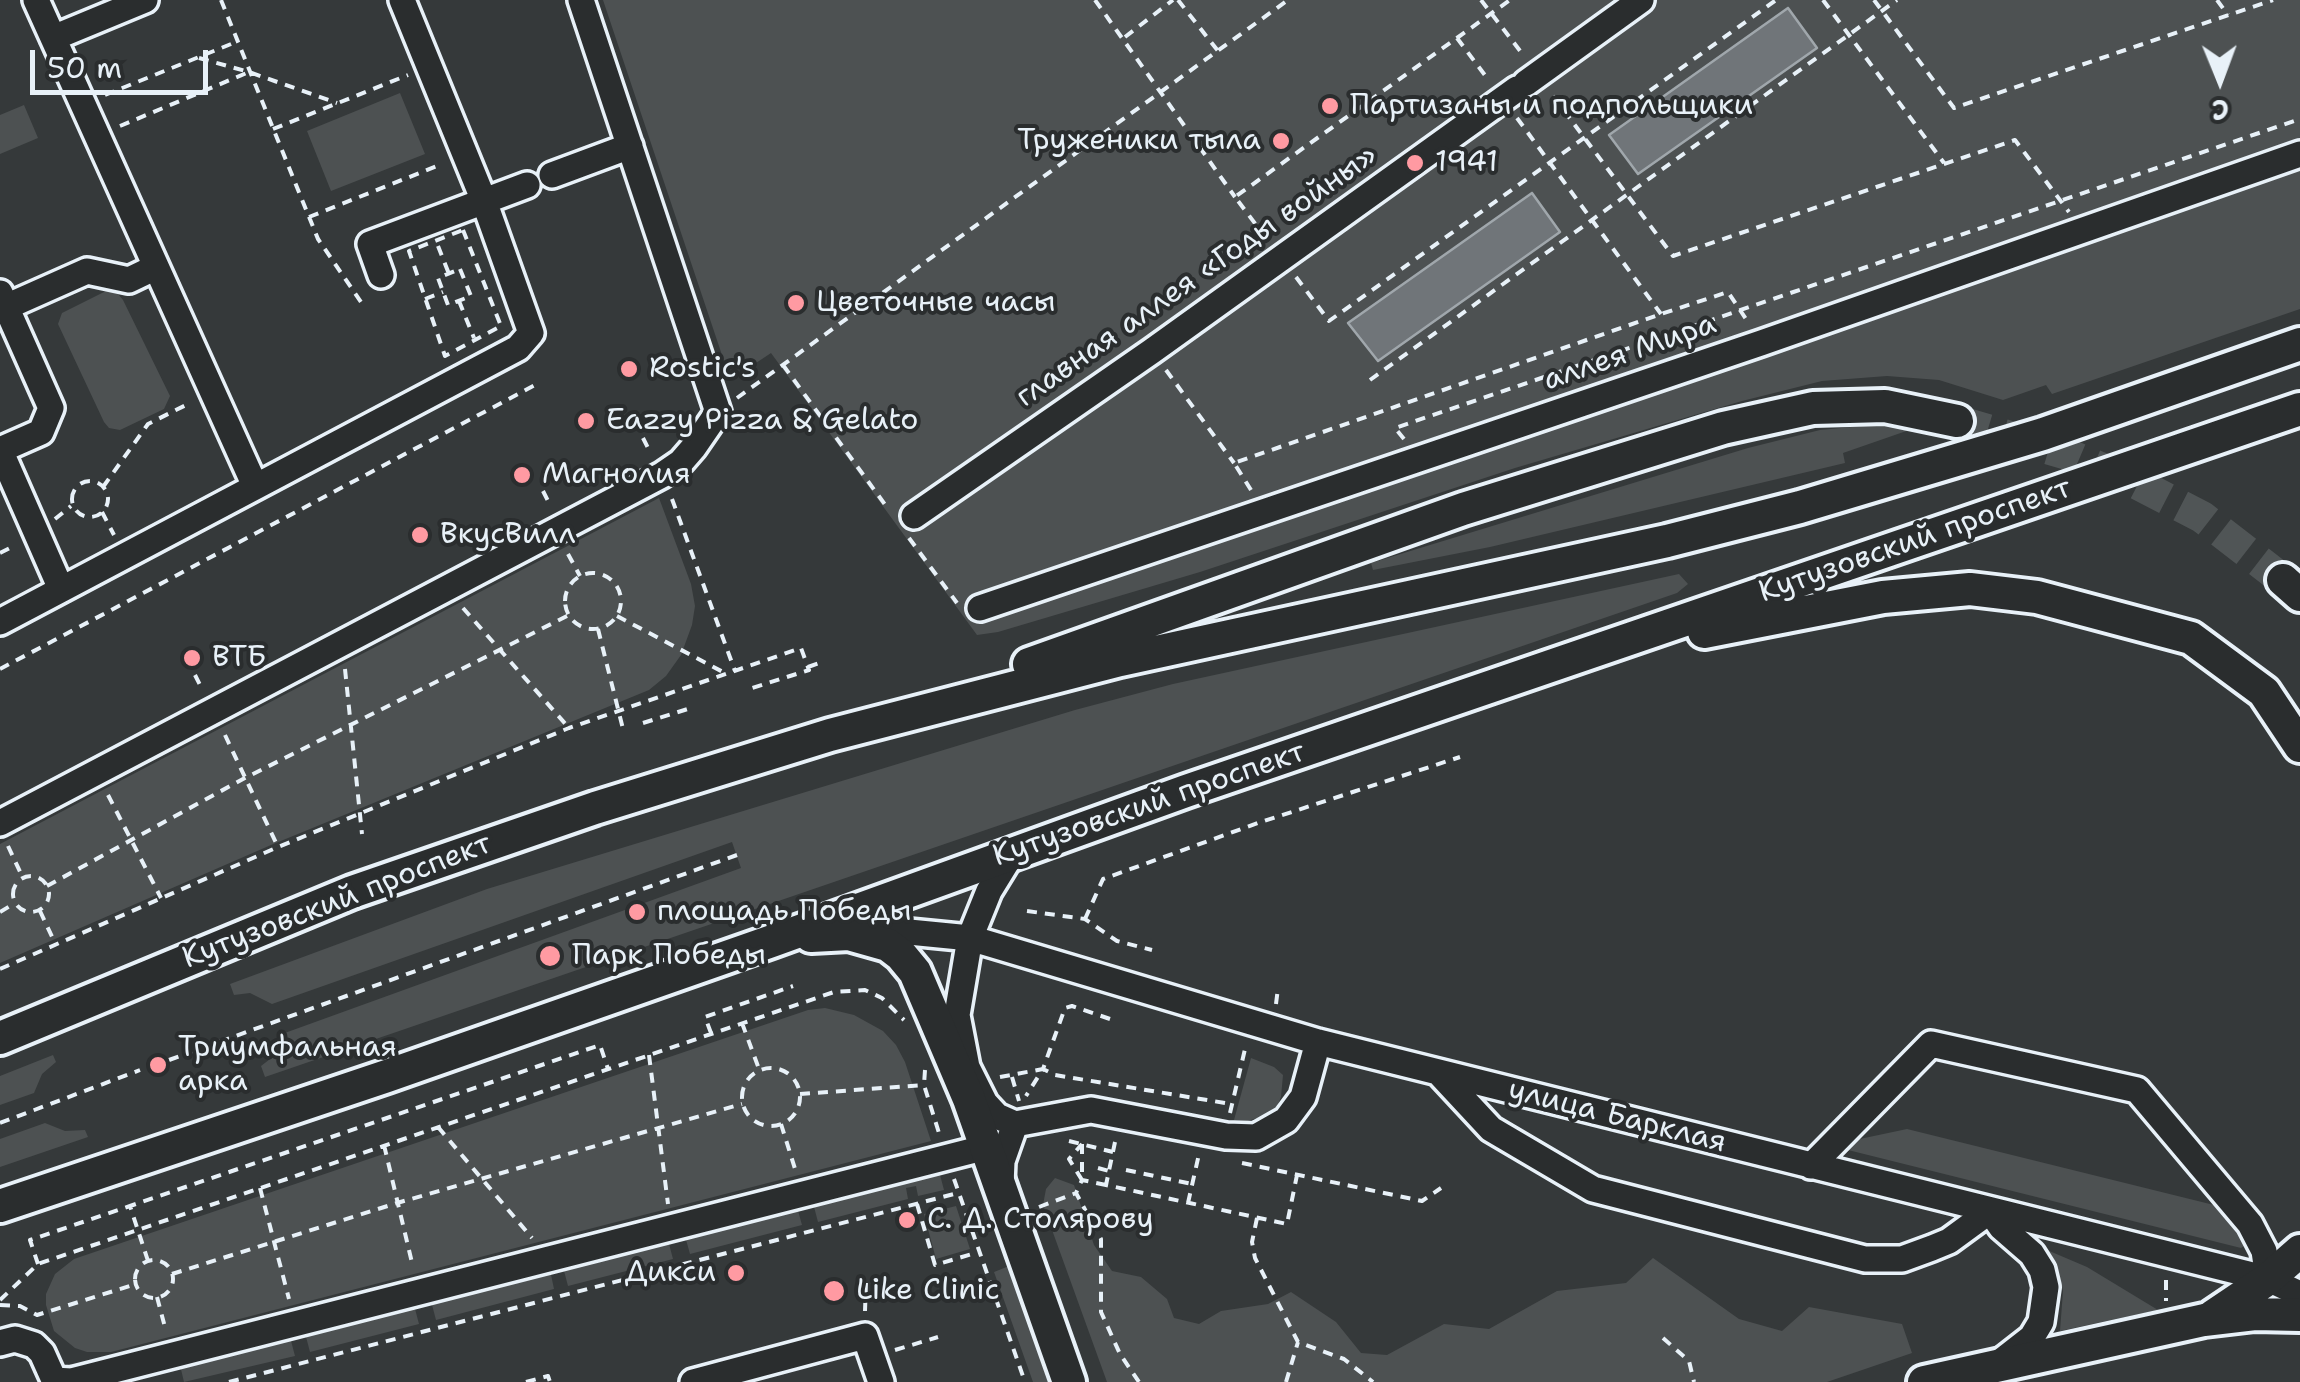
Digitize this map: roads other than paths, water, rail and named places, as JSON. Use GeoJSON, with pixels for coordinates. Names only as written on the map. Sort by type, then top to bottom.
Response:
{"type":"FeatureCollection","features":[{"type":"Feature","properties":{"kind":"main road","name":"Кутузовский проспект"},"geometry":{"type":"LineString","coordinates":[[0,1038],[400,875],[595,808],[830,735],[1120,660],[1667,541],[1800,507],[2043,434],[2300,344]]}},
{"type":"Feature","properties":{"kind":"main road"},"geometry":{"type":"LineString","coordinates":[[830,735],[1463,509],[1723,428],[1813,408],[1867,406],[1957,421]]}},
{"type":"Feature","properties":{"kind":"main road","name":"Кутузовский проспект"},"geometry":{"type":"LineString","coordinates":[[0,1206],[370,1082],[772,942],[1013,852],[2300,409]]}},
{"type":"Feature","properties":{"kind":"main road"},"geometry":{"type":"LineString","coordinates":[[1534,672],[1756,621],[1883,597],[1970,589],[2038,596],[2191,638],[2264,692],[2300,746]]}},
{"type":"Feature","properties":{"kind":"main road"},"geometry":{"type":"LineString","coordinates":[[772,942],[849,934],[888,944],[902,954],[915,972],[987,1147],[1017,1188],[1069,1382]]}},
{"type":"Feature","properties":{"kind":"main road"},"geometry":{"type":"LineString","coordinates":[[2204,1320],[2284,1279],[2300,1251]]}},
{"type":"Feature","properties":{"kind":"main road"},"geometry":{"type":"LineString","coordinates":[[1924,1382],[2204,1320],[2255,1314],[2300,1315]]}},
{"type":"Feature","properties":{"kind":"street"},"geometry":{"type":"LineString","coordinates":[[36,0],[255,486]]}},
{"type":"Feature","properties":{"kind":"street"},"geometry":{"type":"LineString","coordinates":[[53,38],[145,0]]}},
{"type":"Feature","properties":{"kind":"street"},"geometry":{"type":"LineString","coordinates":[[0,622],[518,348],[531,334],[484,200],[402,0]]}},
{"type":"Feature","properties":{"kind":"street"},"geometry":{"type":"LineString","coordinates":[[2,831],[662,476],[694,447],[718,412],[580,0]]}},
{"type":"Feature","properties":{"kind":"street","name":"главная аллея «Годы войны»"},"geometry":{"type":"LineString","coordinates":[[907,521],[1152,351],[1640,0]]}},
{"type":"Feature","properties":{"kind":"street"},"geometry":{"type":"LineString","coordinates":[[552,175],[630,146]]}},
{"type":"Feature","properties":{"kind":"street","name":"аллея Мира"},"geometry":{"type":"LineString","coordinates":[[972,611],[1761,343],[2300,154]]}},
{"type":"Feature","properties":{"kind":"street"},"geometry":{"type":"LineString","coordinates":[[381,275],[370,244],[432,231],[484,200],[526,185]]}},
{"type":"Feature","properties":{"kind":"street"},"geometry":{"type":"LineString","coordinates":[[61,589],[0,450],[42,432],[51,408],[3,300],[88,271],[129,280],[156,268]]}},
{"type":"Feature","properties":{"kind":"street"},"geometry":{"type":"LineString","coordinates":[[1013,852],[989,891],[970,938],[957,1015],[967,1066],[985,1103],[997,1116],[1016,1124],[1092,1110],[1226,1136],[1256,1137],[1286,1120],[1303,1097],[1318,1042]]}},
{"type":"Feature","properties":{"kind":"street","name":"улица Барклая"},"geometry":{"type":"LineString","coordinates":[[849,934],[909,932],[970,938],[1318,1042],[1990,1211],[2284,1279],[2300,1294]]}},
{"type":"Feature","properties":{"kind":"street"},"geometry":{"type":"LineString","coordinates":[[1811,1166],[1931,1044],[2138,1090],[2250,1224],[2284,1279]]}},
{"type":"Feature","properties":{"kind":"street"},"geometry":{"type":"LineString","coordinates":[[1438,1072],[1491,1129],[1593,1188],[1865,1259],[1902,1259],[1932,1248],[1949,1241],[1990,1211],[2001,1227],[2032,1254],[2042,1270],[2046,1288],[2041,1322],[2032,1338],[1995,1365]]}},
{"type":"Feature","properties":{"kind":"street"},"geometry":{"type":"LineString","coordinates":[[1016,1124],[1002,1160],[1017,1188]]}},
{"type":"Feature","properties":{"kind":"street"},"geometry":{"type":"LineString","coordinates":[[0,1342],[15,1339],[34,1346],[42,1353],[55,1381],[72,1382],[987,1147]]}},
{"type":"Feature","properties":{"kind":"street"},"geometry":{"type":"LineString","coordinates":[[706,1380],[869,1346],[880,1382]]}},
{"type":"Feature","properties":{"kind":"tunnel"},"geometry":{"type":"LineString","coordinates":[[1957,421],[2067,454],[2138,484],[2202,517],[2283,580]]}},
{"type":"Feature","properties":{"kind":"place","name":"Партизаны и подпольщики"},"geometry":{"type":"Point","coordinates":[1330,106]}},
{"type":"Feature","properties":{"kind":"place","name":"Труженики тыла"},"geometry":{"type":"Point","coordinates":[1281,141]}},
{"type":"Feature","properties":{"kind":"place","name":"1941"},"geometry":{"type":"Point","coordinates":[1415,163]}},
{"type":"Feature","properties":{"kind":"place","name":"Цветочные часы"},"geometry":{"type":"Point","coordinates":[796,303]}},
{"type":"Feature","properties":{"kind":"place","name":"Rostic's"},"geometry":{"type":"Point","coordinates":[629,369]}},
{"type":"Feature","properties":{"kind":"place","name":"Eazzy Pizza & Gelato"},"geometry":{"type":"Point","coordinates":[586,421]}},
{"type":"Feature","properties":{"kind":"place","name":"Магнолия"},"geometry":{"type":"Point","coordinates":[522,475]}},
{"type":"Feature","properties":{"kind":"place","name":"ВкусВилл"},"geometry":{"type":"Point","coordinates":[420,535]}},
{"type":"Feature","properties":{"kind":"place","name":"ВТБ"},"geometry":{"type":"Point","coordinates":[192,658]}},
{"type":"Feature","properties":{"kind":"place","name":"площадь Победы"},"geometry":{"type":"Point","coordinates":[637,912]}},
{"type":"Feature","properties":{"kind":"place","name":"Парк Победы"},"geometry":{"type":"Point","coordinates":[550,956]}},
{"type":"Feature","properties":{"kind":"place","name":"Триумфальная арка"},"geometry":{"type":"Point","coordinates":[158,1065]}},
{"type":"Feature","properties":{"kind":"place","name":"С. Д. Столярову"},"geometry":{"type":"Point","coordinates":[907,1220]}},
{"type":"Feature","properties":{"kind":"place","name":"Дикси"},"geometry":{"type":"Point","coordinates":[736,1273]}},
{"type":"Feature","properties":{"kind":"place","name":"Like Clinic"},"geometry":{"type":"Point","coordinates":[834,1291]}}]}
